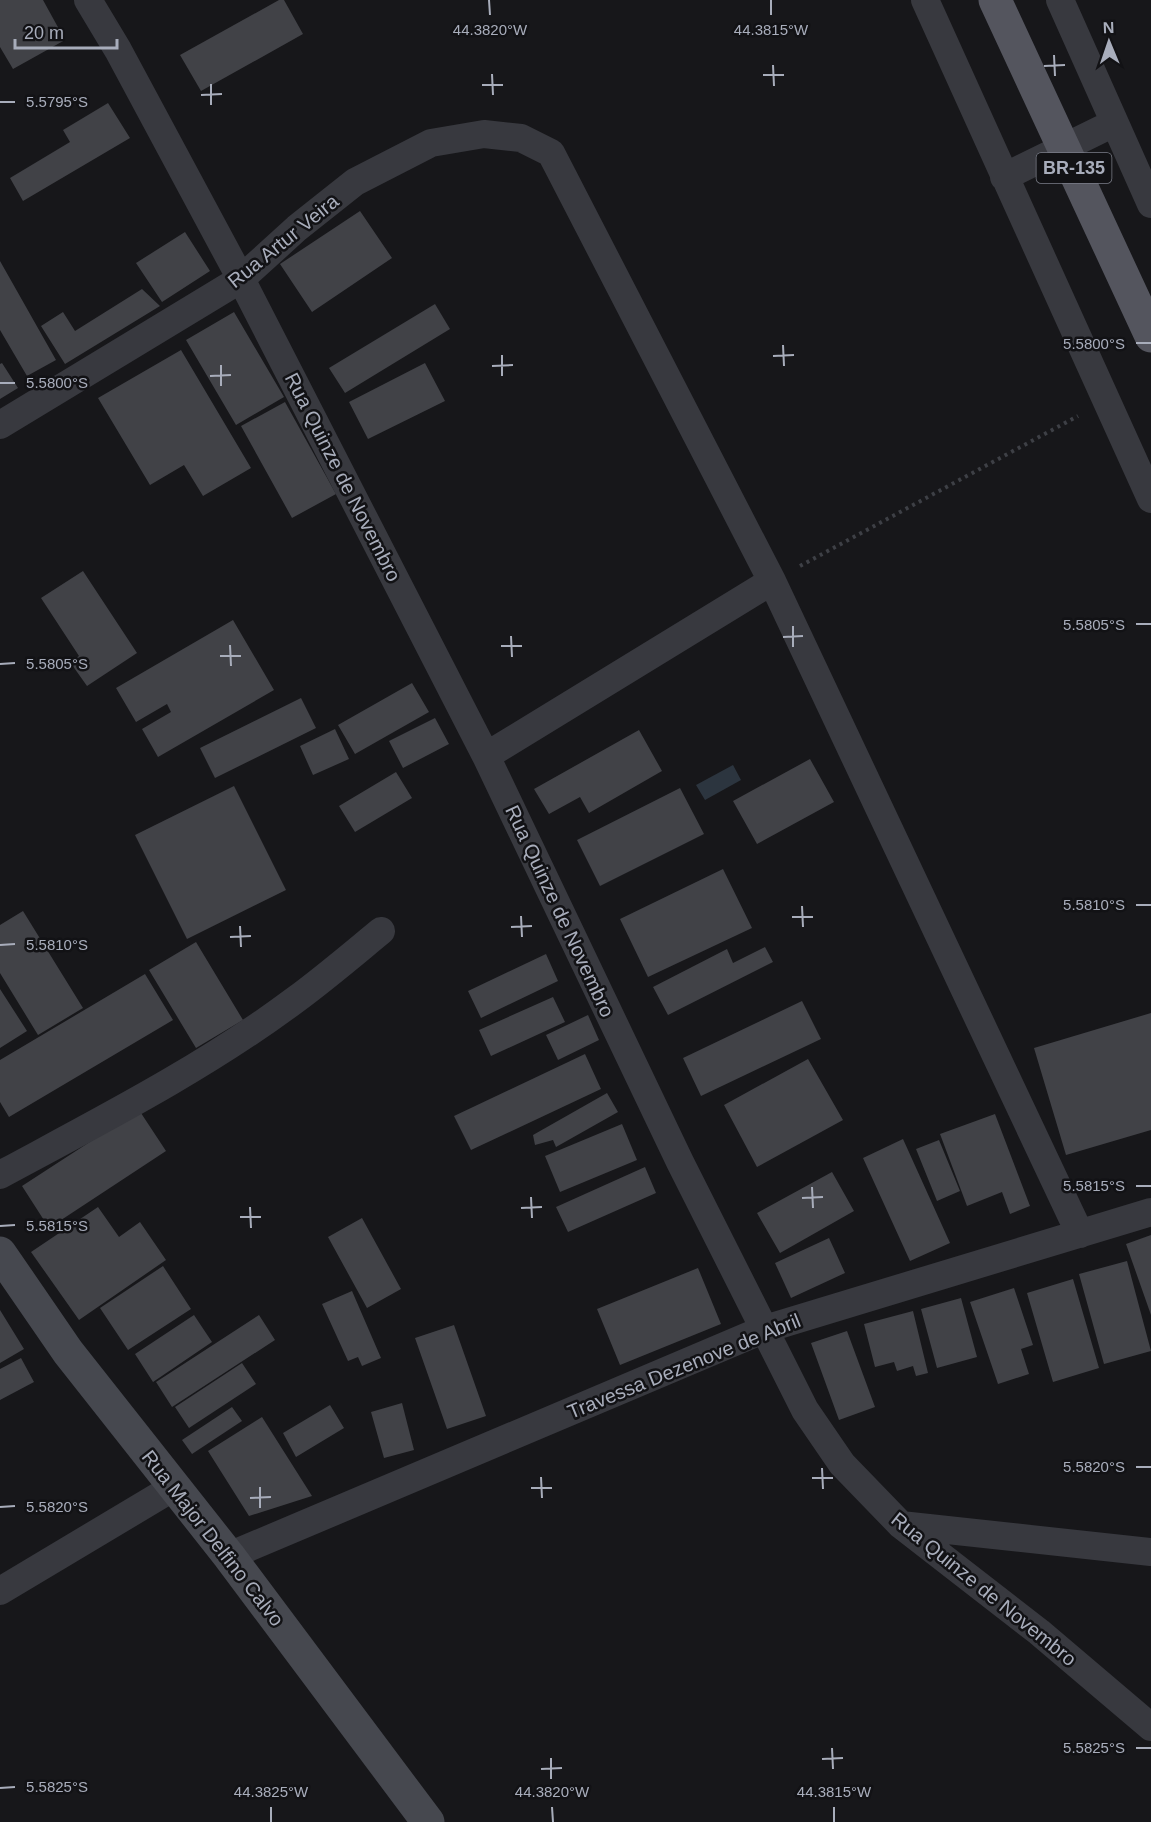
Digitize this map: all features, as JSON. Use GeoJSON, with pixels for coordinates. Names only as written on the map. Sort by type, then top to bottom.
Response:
{"type":"FeatureCollection","features":[{"type":"Feature","properties":{"kind":"main road","name":"BR-135"},"geometry":{"type":"LineString","coordinates":[[996,0],[1151,336]]}},
{"type":"Feature","properties":{"kind":"street","name":"Rua Quinze de Novembro"},"geometry":{"type":"LineString","coordinates":[[88,0],[118,50],[241,279],[486,756],[680,1162],[805,1410],[842,1464],[901,1525],[1040,1632],[1151,1727]]}},
{"type":"Feature","properties":{"kind":"street"},"geometry":{"type":"LineString","coordinates":[[925,0],[1151,499]]}},
{"type":"Feature","properties":{"kind":"street"},"geometry":{"type":"LineString","coordinates":[[1060,0],[1151,204]]}},
{"type":"Feature","properties":{"kind":"street"},"geometry":{"type":"LineString","coordinates":[[1004,177],[1114,123]]}},
{"type":"Feature","properties":{"kind":"street","name":"Rua Artur Veira"},"geometry":{"type":"LineString","coordinates":[[0,425],[241,279],[297,228],[355,182],[431,143],[484,134],[521,138],[551,153],[772,581]]}},
{"type":"Feature","properties":{"kind":"street"},"geometry":{"type":"LineString","coordinates":[[486,756],[772,581],[1080,1234]]}},
{"type":"Feature","properties":{"kind":"street"},"geometry":{"type":"LineString","coordinates":[[0,1175],[128,1106],[226,1047],[295,1000],[381,931]]}},
{"type":"Feature","properties":{"kind":"street","name":"Travessa Dezenove de Abril"},"geometry":{"type":"LineString","coordinates":[[229,1556],[765,1329],[1151,1212]]}},
{"type":"Feature","properties":{"kind":"street","name":"Rua Major Delfino Calvo"},"geometry":{"type":"LineString","coordinates":[[0,1253],[68,1352],[229,1556],[429,1822]]}},
{"type":"Feature","properties":{"kind":"street"},"geometry":{"type":"LineString","coordinates":[[0,1591],[174,1487]]}},
{"type":"Feature","properties":{"kind":"street"},"geometry":{"type":"LineString","coordinates":[[901,1525],[1151,1552]]}},
{"type":"Feature","properties":{"kind":"path"},"geometry":{"type":"LineString","coordinates":[[772,581],[1106,402]]}},
{"type":"Feature","properties":{"kind":"shaded area"},"geometry":{"type":"Polygon","coordinates":[[[733,765],[741,780],[705,800],[696,785],[733,765]]]}},
{"type":"Feature","properties":{"kind":"building"},"geometry":{"type":"Polygon","coordinates":[[[0,0],[43,0],[65,40],[13,69],[0,47],[0,0]]]}},
{"type":"Feature","properties":{"kind":"building"},"geometry":{"type":"Polygon","coordinates":[[[279,0],[284,0],[303,34],[201,91],[180,55],[279,0]]]}},
{"type":"Feature","properties":{"kind":"building"},"geometry":{"type":"Polygon","coordinates":[[[108,103],[130,138],[23,201],[10,178],[70,142],[63,130],[108,103]]]}},
{"type":"Feature","properties":{"kind":"building"},"geometry":{"type":"Polygon","coordinates":[[[360,211],[392,258],[312,312],[280,264],[360,211]]]}},
{"type":"Feature","properties":{"kind":"building"},"geometry":{"type":"Polygon","coordinates":[[[185,232],[210,271],[162,302],[136,263],[185,232]]]}},
{"type":"Feature","properties":{"kind":"building"},"geometry":{"type":"Polygon","coordinates":[[[0,261],[56,360],[27,376],[0,330],[0,261]]]}},
{"type":"Feature","properties":{"kind":"building"},"geometry":{"type":"Polygon","coordinates":[[[142,289],[160,306],[65,364],[41,326],[63,312],[75,331],[142,289]]]}},
{"type":"Feature","properties":{"kind":"building"},"geometry":{"type":"Polygon","coordinates":[[[435,304],[450,329],[345,393],[329,368],[435,304]]]}},
{"type":"Feature","properties":{"kind":"building"},"geometry":{"type":"Polygon","coordinates":[[[234,312],[284,397],[236,425],[186,340],[234,312]]]}},
{"type":"Feature","properties":{"kind":"building"},"geometry":{"type":"Polygon","coordinates":[[[181,350],[251,468],[203,496],[184,465],[150,485],[98,398],[181,350]]]}},
{"type":"Feature","properties":{"kind":"building"},"geometry":{"type":"Polygon","coordinates":[[[2,363],[18,388],[0,399],[0,364],[2,363]]]}},
{"type":"Feature","properties":{"kind":"building"},"geometry":{"type":"Polygon","coordinates":[[[425,363],[445,401],[368,439],[349,402],[425,363]]]}},
{"type":"Feature","properties":{"kind":"building"},"geometry":{"type":"Polygon","coordinates":[[[285,402],[336,494],[292,518],[241,426],[285,402]]]}},
{"type":"Feature","properties":{"kind":"building"},"geometry":{"type":"Polygon","coordinates":[[[83,571],[137,653],[87,686],[70,662],[79,656],[41,598],[83,571]]]}},
{"type":"Feature","properties":{"kind":"building"},"geometry":{"type":"Polygon","coordinates":[[[233,620],[274,690],[158,757],[142,729],[171,712],[167,704],[136,722],[116,688],[233,620]]]}},
{"type":"Feature","properties":{"kind":"building"},"geometry":{"type":"Polygon","coordinates":[[[412,683],[429,712],[355,754],[338,725],[412,683]]]}},
{"type":"Feature","properties":{"kind":"building"},"geometry":{"type":"Polygon","coordinates":[[[301,698],[316,728],[215,778],[200,748],[301,698]]]}},
{"type":"Feature","properties":{"kind":"building"},"geometry":{"type":"Polygon","coordinates":[[[435,718],[449,744],[403,768],[389,741],[435,718]]]}},
{"type":"Feature","properties":{"kind":"building"},"geometry":{"type":"Polygon","coordinates":[[[335,729],[349,759],[313,775],[300,746],[335,729]]]}},
{"type":"Feature","properties":{"kind":"building"},"geometry":{"type":"Polygon","coordinates":[[[639,730],[662,771],[589,813],[580,797],[549,814],[534,789],[639,730]]]}},
{"type":"Feature","properties":{"kind":"building"},"geometry":{"type":"Polygon","coordinates":[[[810,759],[834,802],[757,844],[733,801],[810,759]]]}},
{"type":"Feature","properties":{"kind":"building"},"geometry":{"type":"Polygon","coordinates":[[[396,772],[412,798],[355,832],[339,806],[396,772]]]}},
{"type":"Feature","properties":{"kind":"building"},"geometry":{"type":"Polygon","coordinates":[[[234,786],[286,890],[187,939],[135,835],[234,786]]]}},
{"type":"Feature","properties":{"kind":"building"},"geometry":{"type":"Polygon","coordinates":[[[680,788],[704,834],[600,886],[577,840],[680,788]]]}},
{"type":"Feature","properties":{"kind":"building"},"geometry":{"type":"Polygon","coordinates":[[[723,869],[752,928],[648,977],[620,919],[723,869]]]}},
{"type":"Feature","properties":{"kind":"building"},"geometry":{"type":"Polygon","coordinates":[[[23,911],[83,1008],[38,1035],[0,973],[0,925],[23,911]]]}},
{"type":"Feature","properties":{"kind":"building"},"geometry":{"type":"Polygon","coordinates":[[[196,942],[243,1020],[196,1048],[149,970],[196,942]]]}},
{"type":"Feature","properties":{"kind":"building"},"geometry":{"type":"Polygon","coordinates":[[[765,947],[773,962],[668,1015],[653,987],[727,949],[733,963],[765,947]]]}},
{"type":"Feature","properties":{"kind":"building"},"geometry":{"type":"Polygon","coordinates":[[[546,954],[558,981],[481,1018],[468,991],[546,954]]]}},
{"type":"Feature","properties":{"kind":"building"},"geometry":{"type":"Polygon","coordinates":[[[145,974],[173,1020],[9,1117],[0,1102],[0,1060],[145,974]]]}},
{"type":"Feature","properties":{"kind":"building"},"geometry":{"type":"Polygon","coordinates":[[[0,989],[27,1031],[0,1048],[0,989]]]}},
{"type":"Feature","properties":{"kind":"building"},"geometry":{"type":"Polygon","coordinates":[[[553,997],[565,1022],[491,1056],[479,1030],[553,997]]]}},
{"type":"Feature","properties":{"kind":"building"},"geometry":{"type":"Polygon","coordinates":[[[802,1001],[821,1039],[701,1096],[683,1058],[802,1001]]]}},
{"type":"Feature","properties":{"kind":"building"},"geometry":{"type":"Polygon","coordinates":[[[1151,1013],[1151,1130],[1066,1155],[1034,1048],[1151,1013]]]}},
{"type":"Feature","properties":{"kind":"building"},"geometry":{"type":"Polygon","coordinates":[[[588,1015],[599,1040],[558,1060],[546,1035],[588,1015]]]}},
{"type":"Feature","properties":{"kind":"building"},"geometry":{"type":"Polygon","coordinates":[[[585,1054],[601,1089],[471,1150],[454,1116],[585,1054]]]}},
{"type":"Feature","properties":{"kind":"building"},"geometry":{"type":"Polygon","coordinates":[[[808,1059],[843,1120],[757,1167],[724,1105],[808,1059]]]}},
{"type":"Feature","properties":{"kind":"building"},"geometry":{"type":"Polygon","coordinates":[[[607,1093],[618,1112],[556,1147],[553,1140],[535,1145],[533,1135],[607,1093]]]}},
{"type":"Feature","properties":{"kind":"building"},"geometry":{"type":"Polygon","coordinates":[[[139,1110],[166,1151],[49,1228],[22,1186],[139,1110]]]}},
{"type":"Feature","properties":{"kind":"building"},"geometry":{"type":"Polygon","coordinates":[[[995,1114],[1030,1206],[1010,1214],[1002,1192],[967,1206],[940,1134],[995,1114]]]}},
{"type":"Feature","properties":{"kind":"building"},"geometry":{"type":"Polygon","coordinates":[[[622,1124],[637,1160],[560,1192],[545,1156],[622,1124]]]}},
{"type":"Feature","properties":{"kind":"building"},"geometry":{"type":"Polygon","coordinates":[[[903,1139],[950,1243],[910,1261],[863,1158],[903,1139]]]}},
{"type":"Feature","properties":{"kind":"building"},"geometry":{"type":"Polygon","coordinates":[[[939,1140],[960,1191],[937,1201],[916,1149],[939,1140]]]}},
{"type":"Feature","properties":{"kind":"building"},"geometry":{"type":"Polygon","coordinates":[[[645,1167],[656,1193],[568,1232],[556,1207],[645,1167]]]}},
{"type":"Feature","properties":{"kind":"building"},"geometry":{"type":"Polygon","coordinates":[[[832,1172],[854,1211],[780,1253],[757,1213],[832,1172]]]}},
{"type":"Feature","properties":{"kind":"building"},"geometry":{"type":"Polygon","coordinates":[[[98,1207],[119,1237],[140,1222],[166,1260],[79,1320],[31,1252],[98,1207]]]}},
{"type":"Feature","properties":{"kind":"building"},"geometry":{"type":"Polygon","coordinates":[[[362,1218],[401,1289],[367,1308],[328,1237],[362,1218]]]}},
{"type":"Feature","properties":{"kind":"building"},"geometry":{"type":"Polygon","coordinates":[[[1151,1235],[1151,1315],[1126,1244],[1151,1235]]]}},
{"type":"Feature","properties":{"kind":"building"},"geometry":{"type":"Polygon","coordinates":[[[829,1238],[845,1273],[791,1298],[775,1263],[829,1238]]]}},
{"type":"Feature","properties":{"kind":"building"},"geometry":{"type":"Polygon","coordinates":[[[1127,1261],[1151,1351],[1104,1364],[1079,1274],[1127,1261]]]}},
{"type":"Feature","properties":{"kind":"building"},"geometry":{"type":"Polygon","coordinates":[[[163,1266],[191,1309],[128,1350],[100,1308],[163,1266]]]}},
{"type":"Feature","properties":{"kind":"building"},"geometry":{"type":"Polygon","coordinates":[[[698,1268],[721,1324],[620,1365],[597,1309],[698,1268]]]}},
{"type":"Feature","properties":{"kind":"building"},"geometry":{"type":"Polygon","coordinates":[[[1073,1279],[1099,1368],[1053,1382],[1027,1293],[1073,1279]]]}},
{"type":"Feature","properties":{"kind":"building"},"geometry":{"type":"Polygon","coordinates":[[[1014,1288],[1033,1345],[1021,1349],[1029,1374],[998,1384],[970,1302],[1014,1288]]]}},
{"type":"Feature","properties":{"kind":"building"},"geometry":{"type":"Polygon","coordinates":[[[352,1291],[381,1358],[362,1366],[358,1357],[348,1361],[322,1304],[352,1291]]]}},
{"type":"Feature","properties":{"kind":"building"},"geometry":{"type":"Polygon","coordinates":[[[961,1298],[977,1357],[937,1368],[921,1309],[961,1298]]]}},
{"type":"Feature","properties":{"kind":"building"},"geometry":{"type":"Polygon","coordinates":[[[0,1310],[24,1349],[0,1363],[0,1310]]]}},
{"type":"Feature","properties":{"kind":"building"},"geometry":{"type":"Polygon","coordinates":[[[913,1311],[928,1373],[916,1376],[913,1366],[897,1371],[894,1362],[875,1367],[864,1324],[913,1311]]]}},
{"type":"Feature","properties":{"kind":"building"},"geometry":{"type":"Polygon","coordinates":[[[194,1315],[212,1342],[153,1382],[135,1354],[194,1315]]]}},
{"type":"Feature","properties":{"kind":"building"},"geometry":{"type":"Polygon","coordinates":[[[259,1315],[275,1340],[172,1407],[156,1382],[259,1315]]]}},
{"type":"Feature","properties":{"kind":"building"},"geometry":{"type":"Polygon","coordinates":[[[454,1325],[486,1416],[447,1429],[415,1338],[454,1325]]]}},
{"type":"Feature","properties":{"kind":"building"},"geometry":{"type":"Polygon","coordinates":[[[847,1331],[875,1407],[839,1420],[811,1343],[847,1331]]]}},
{"type":"Feature","properties":{"kind":"building"},"geometry":{"type":"Polygon","coordinates":[[[21,1358],[34,1382],[0,1400],[0,1369],[21,1358]]]}},
{"type":"Feature","properties":{"kind":"building"},"geometry":{"type":"Polygon","coordinates":[[[242,1363],[256,1384],[189,1428],[175,1407],[242,1363]]]}},
{"type":"Feature","properties":{"kind":"building"},"geometry":{"type":"Polygon","coordinates":[[[402,1403],[414,1450],[384,1458],[371,1412],[402,1403]]]}},
{"type":"Feature","properties":{"kind":"building"},"geometry":{"type":"Polygon","coordinates":[[[330,1405],[344,1428],[296,1457],[283,1433],[330,1405]]]}},
{"type":"Feature","properties":{"kind":"building"},"geometry":{"type":"Polygon","coordinates":[[[232,1407],[242,1421],[192,1454],[182,1440],[232,1407]]]}},
{"type":"Feature","properties":{"kind":"building"},"geometry":{"type":"Polygon","coordinates":[[[262,1417],[312,1496],[249,1516],[208,1451],[262,1417]]]}}]}
